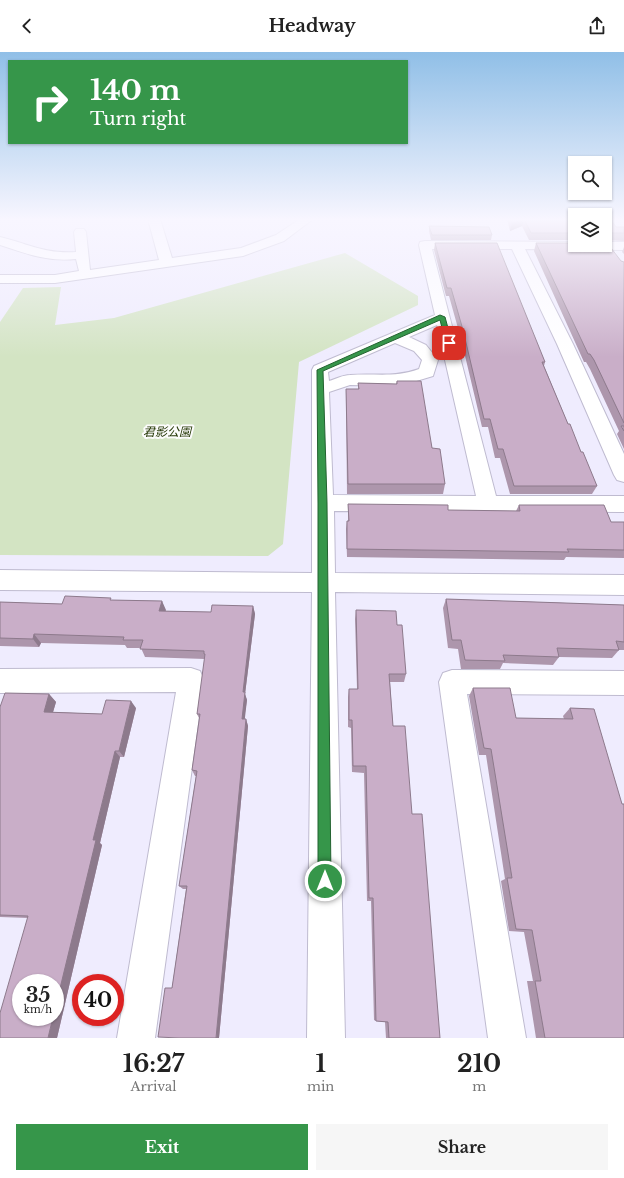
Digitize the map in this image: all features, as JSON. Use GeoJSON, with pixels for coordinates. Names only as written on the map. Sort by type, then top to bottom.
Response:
{"type":"FeatureCollection","features":[{"type":"Feature","properties":{"kind":"street"},"geometry":{"type":"LineString","coordinates":[[84,265],[85,274]]}},
{"type":"Feature","properties":{"kind":"street"},"geometry":{"type":"LineString","coordinates":[[0,279],[55,279],[152,265]]}},
{"type":"Feature","properties":{"kind":"street"},"geometry":{"type":"LineString","coordinates":[[430,265],[488,504]]}},
{"type":"Feature","properties":{"kind":"street"},"geometry":{"type":"LineString","coordinates":[[526,265],[565,344],[624,475]]}},
{"type":"Feature","properties":{"kind":"street"},"geometry":{"type":"LineString","coordinates":[[326,1038],[320,370],[442,317]]}},
{"type":"Feature","properties":{"kind":"street"},"geometry":{"type":"LineString","coordinates":[[320,389],[349,380],[388,381],[413,377],[427,372],[430,360],[420,348],[395,337]]}},
{"type":"Feature","properties":{"kind":"street"},"geometry":{"type":"LineString","coordinates":[[322,503],[624,504]]}},
{"type":"Feature","properties":{"kind":"street"},"geometry":{"type":"LineString","coordinates":[[0,580],[624,585]]}},
{"type":"Feature","properties":{"kind":"street"},"geometry":{"type":"LineString","coordinates":[[0,682],[191,680],[136,1038]]}},
{"type":"Feature","properties":{"kind":"street"},"geometry":{"type":"LineString","coordinates":[[507,1038],[452,682],[624,683]]}},
{"type":"Feature","properties":{"kind":"green space","name":"君影公園"},"geometry":{"type":"Polygon","coordinates":[[[302,265],[365,265],[418,296],[418,305],[299,362],[283,544],[268,556],[0,555],[0,322],[23,288],[61,287],[55,325],[114,318],[302,265]]]}},
{"type":"Feature","properties":{"kind":"building"},"geometry":{"type":"Polygon","coordinates":[[[441,265],[506,265],[545,362],[542,362],[568,424],[570,424],[597,486],[514,486],[503,449],[498,449],[490,419],[484,419],[463,330],[451,288],[447,288],[441,265]]]}},
{"type":"Feature","properties":{"kind":"building"},"geometry":{"type":"Polygon","coordinates":[[[546,265],[624,265],[624,423],[590,354],[588,354],[546,265]]]}},
{"type":"Feature","properties":{"kind":"building"},"geometry":{"type":"Polygon","coordinates":[[[397,381],[421,381],[432,448],[440,449],[445,484],[348,484],[346,389],[359,389],[358,383],[397,384],[397,381]]]}},
{"type":"Feature","properties":{"kind":"building"},"geometry":{"type":"Polygon","coordinates":[[[348,504],[448,505],[448,510],[520,511],[519,505],[604,505],[611,522],[624,522],[624,550],[567,549],[569,552],[347,549],[347,521],[349,521],[348,504]]]}},
{"type":"Feature","properties":{"kind":"building"},"geometry":{"type":"Polygon","coordinates":[[[65,596],[111,598],[110,600],[162,601],[159,611],[211,612],[212,605],[253,606],[243,692],[245,692],[242,719],[246,719],[216,1038],[158,1037],[165,988],[172,988],[187,886],[179,886],[197,771],[192,770],[200,714],[197,714],[205,654],[204,651],[140,649],[143,640],[123,640],[124,637],[34,634],[33,639],[0,638],[0,602],[62,604],[65,596]]]}},
{"type":"Feature","properties":{"kind":"building"},"geometry":{"type":"Polygon","coordinates":[[[446,599],[624,605],[624,642],[616,641],[619,650],[557,648],[559,657],[503,655],[505,661],[465,660],[461,640],[452,640],[446,599]]]}},
{"type":"Feature","properties":{"kind":"building"},"geometry":{"type":"Polygon","coordinates":[[[356,610],[396,611],[397,625],[402,625],[406,674],[389,674],[393,726],[405,726],[412,814],[422,814],[440,1038],[389,1038],[388,1022],[376,1021],[373,898],[369,898],[366,766],[353,766],[352,720],[349,720],[349,689],[358,689],[356,610]]]}},
{"type":"Feature","properties":{"kind":"building"},"geometry":{"type":"Polygon","coordinates":[[[473,688],[510,688],[516,718],[573,719],[570,708],[594,709],[622,804],[624,804],[624,1038],[545,1038],[535,981],[541,981],[532,930],[516,929],[507,878],[512,878],[491,749],[484,748],[473,688]]]}},
{"type":"Feature","properties":{"kind":"building"},"geometry":{"type":"Polygon","coordinates":[[[5,693],[49,694],[44,712],[102,714],[106,700],[131,701],[119,751],[115,751],[93,840],[96,840],[63,974],[12,974],[12,1026],[51,1026],[48,1038],[0,1038],[0,1013],[28,916],[0,915],[0,707],[5,693]]]}},
{"type":"Feature","properties":{"kind":"route"},"geometry":{"type":"LineString","coordinates":[[325,881],[320,370],[442,317],[449,343]]}}]}
